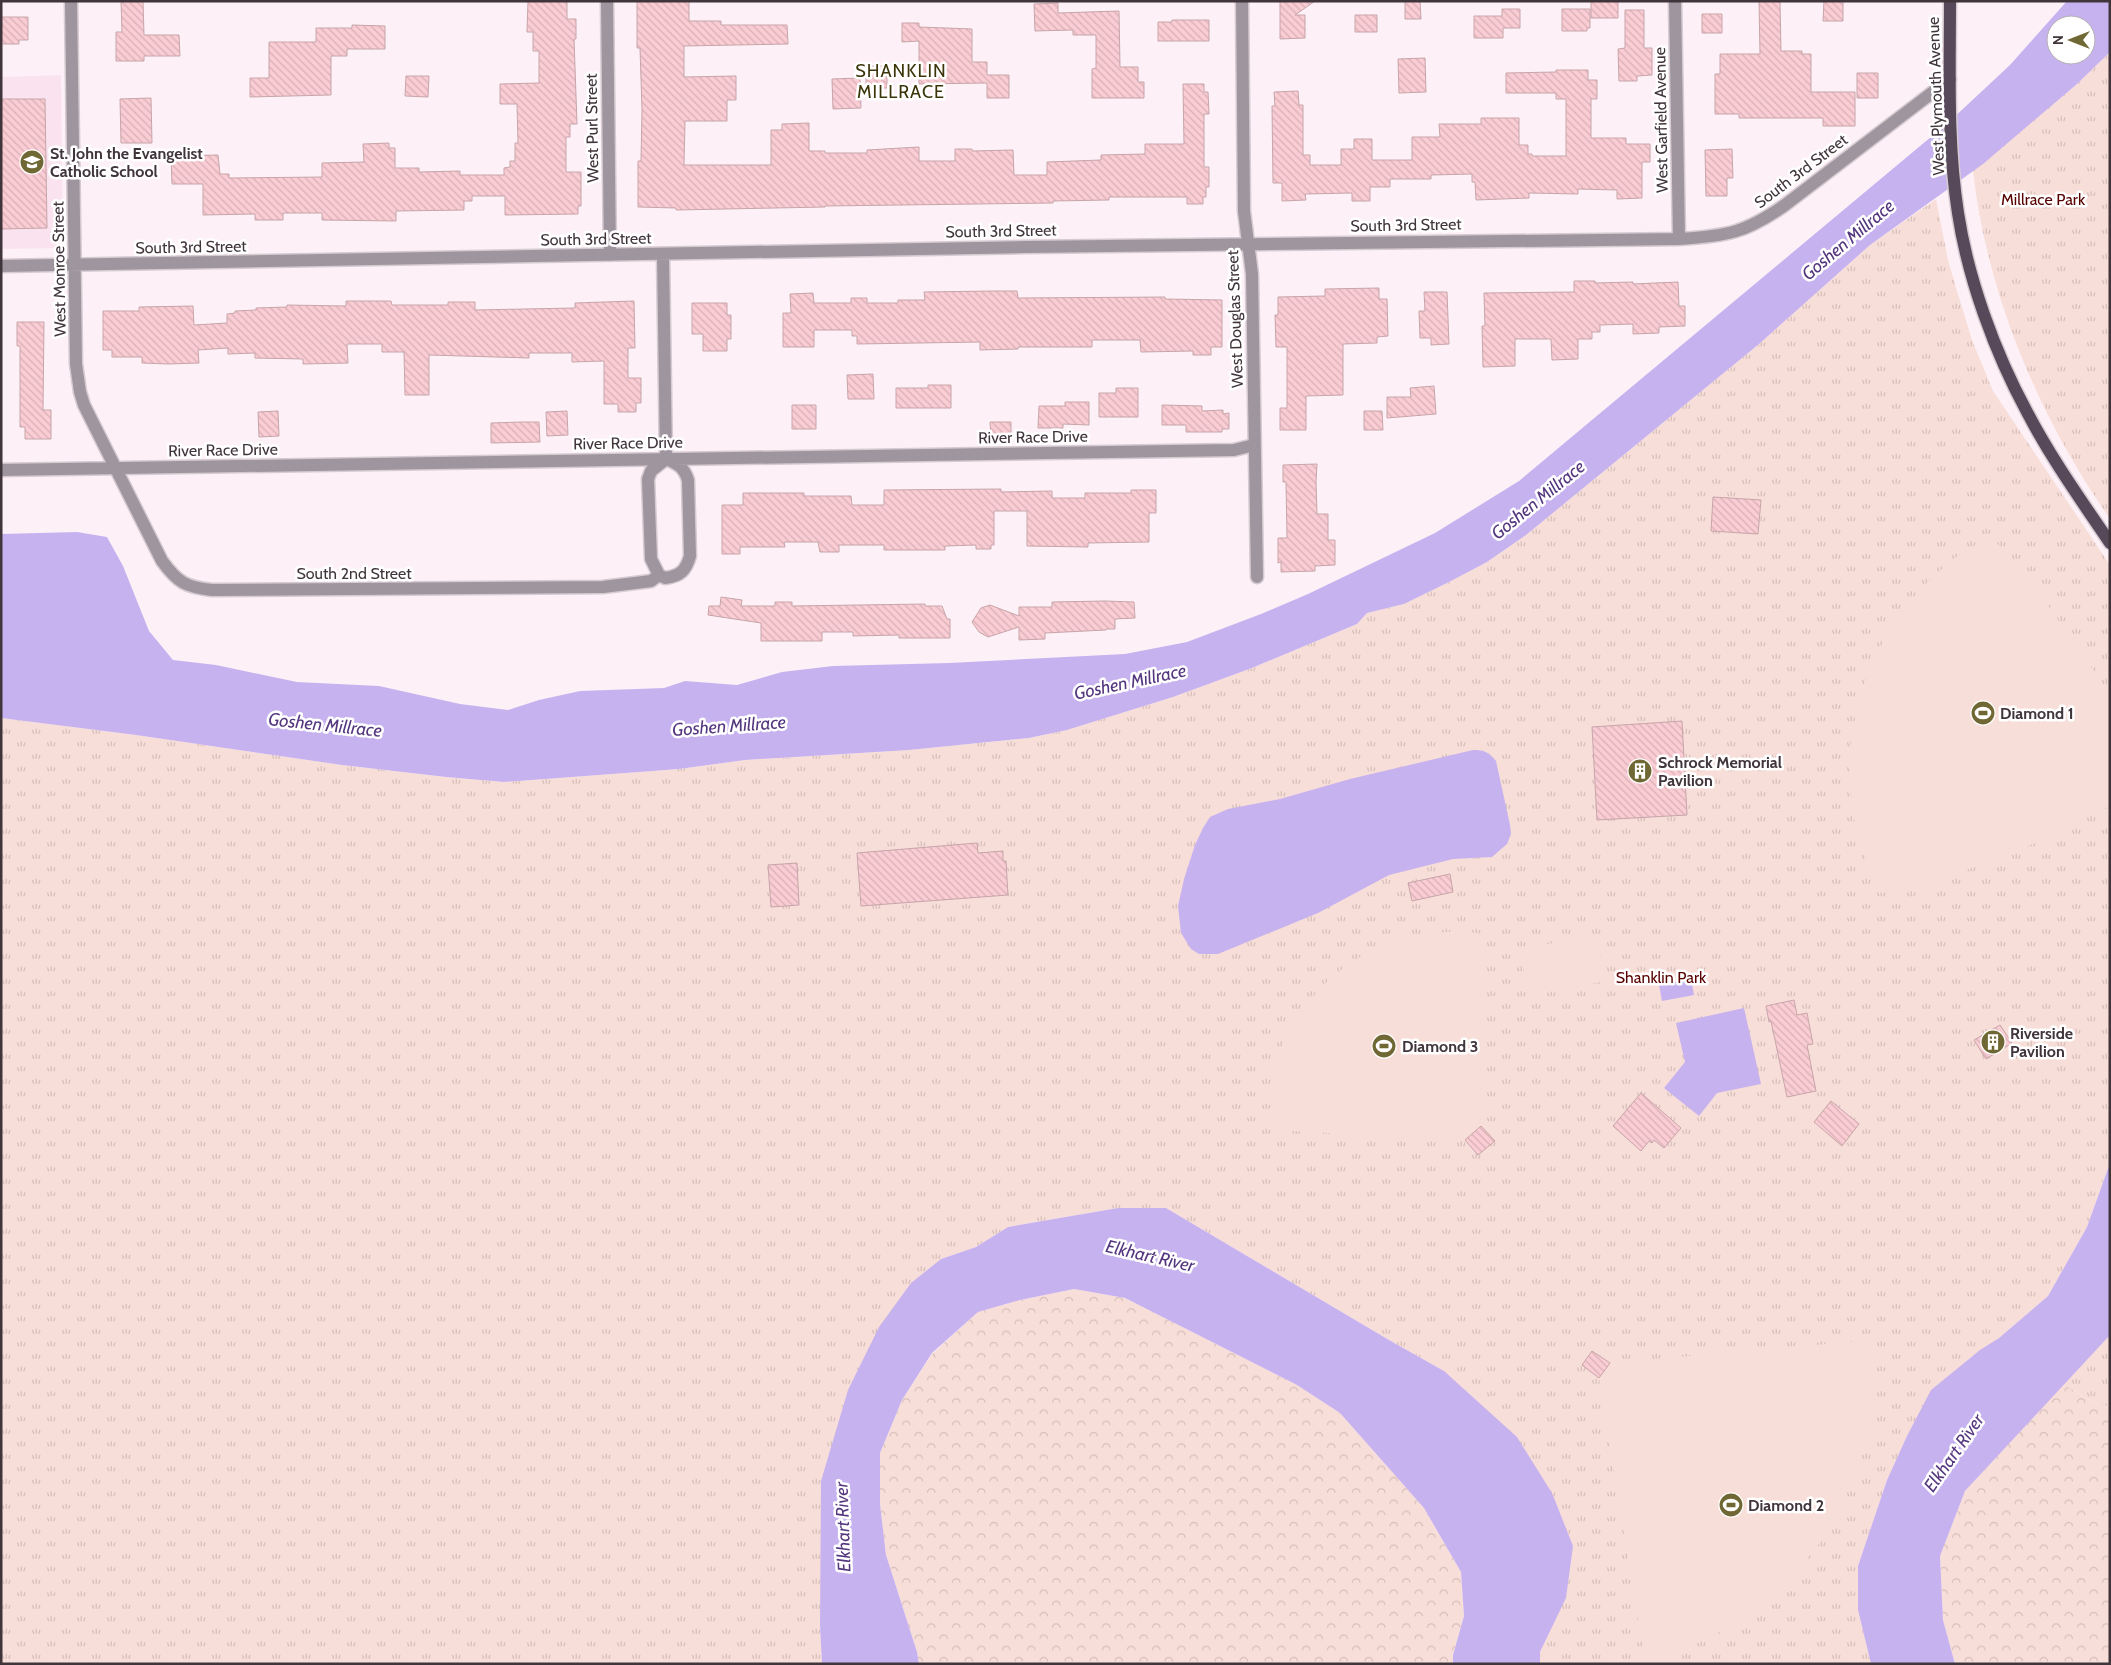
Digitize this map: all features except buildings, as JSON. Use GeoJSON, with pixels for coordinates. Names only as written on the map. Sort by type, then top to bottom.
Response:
{"type":"FeatureCollection","features":[{"type":"Feature","properties":{"kind":"main road","name":"West Plymouth Avenue"},"geometry":{"type":"LineString","coordinates":[[1950,1],[1949,107],[1958,214],[1965,248],[1979,297],[1999,352],[2026,412],[2049,451],[2110,543]]}},
{"type":"Feature","properties":{"kind":"street","name":"West Monroe Street"},"geometry":{"type":"LineString","coordinates":[[71,1],[76,364],[80,392],[92,425],[116,468]]}},
{"type":"Feature","properties":{"kind":"street","name":"West Purl Street"},"geometry":{"type":"LineString","coordinates":[[607,1],[610,255]]}},
{"type":"Feature","properties":{"kind":"street","name":"West Douglas Street"},"geometry":{"type":"LineString","coordinates":[[1242,1],[1244,211],[1252,274],[1257,577]]}},
{"type":"Feature","properties":{"kind":"street","name":"West Garfield Avenue"},"geometry":{"type":"LineString","coordinates":[[1675,1],[1679,239]]}},
{"type":"Feature","properties":{"kind":"street","name":"South 3rd Street"},"geometry":{"type":"LineString","coordinates":[[1,266],[1248,244],[1679,239],[1736,232],[1761,222],[1950,79]]}},
{"type":"Feature","properties":{"kind":"street"},"geometry":{"type":"LineString","coordinates":[[659,575],[652,559],[648,479],[651,471],[666,458],[663,254]]}},
{"type":"Feature","properties":{"kind":"street","name":"River Race Drive"},"geometry":{"type":"LineString","coordinates":[[1,470],[1234,450],[1254,445]]}},
{"type":"Feature","properties":{"kind":"street","name":"South 2nd Street"},"geometry":{"type":"LineString","coordinates":[[116,468],[162,561],[182,583],[194,588],[222,590],[603,587],[651,581],[659,575],[665,578],[681,574],[687,567],[690,556],[688,480],[686,471],[680,465],[666,458]]}},
{"type":"Feature","properties":{"kind":"shaded area","name":"St. John the Evangelist Catholic School"},"geometry":{"type":"Polygon","coordinates":[[[61,75],[63,248],[1,249],[1,77],[61,75]]]}},
{"type":"Feature","properties":{"kind":"green space","name":"Millrace Park"},"geometry":{"type":"Polygon","coordinates":[[[2110,52],[2110,519],[2084,480],[2061,439],[2039,397],[2020,353],[1990,263],[1973,171],[2077,84],[2110,52]]]}},
{"type":"Feature","properties":{"kind":"green space","name":"Shanklin Park"},"geometry":{"type":"Polygon","coordinates":[[[1936,199],[1948,260],[1957,291],[1972,340],[1993,391],[2110,565],[2110,1163],[2087,1227],[2048,1296],[1999,1338],[1967,1360],[1907,1436],[1887,1480],[1858,1566],[1858,1610],[1871,1664],[1540,1664],[1540,1652],[1566,1597],[1444,1371],[1166,1208],[1118,1208],[1008,1227],[976,1247],[941,1259],[820,1626],[822,1664],[1,1664],[1,718],[136,735],[342,765],[504,782],[679,769],[745,760],[909,750],[1029,738],[1067,730],[1173,697],[1252,668],[1357,624],[1367,613],[1404,604],[1487,562],[1526,535],[1759,344],[1870,245],[1936,199]]]}},
{"type":"Feature","properties":{"kind":"green space","name":"Diamond 1"},"geometry":{"type":"Polygon","coordinates":[[[1989,536],[2021,567],[2110,694],[2110,806],[2051,837],[1925,886],[1881,893],[1863,851],[1852,807],[1850,773],[1852,739],[1858,707],[1868,675],[1882,645],[1899,616],[1920,590],[1945,566],[1989,536]]]}},
{"type":"Feature","properties":{"kind":"green space","name":"Diamond 3"},"geometry":{"type":"Polygon","coordinates":[[[1464,931],[1487,935],[1481,1126],[1465,1140],[1271,1130],[1272,1086],[1277,1061],[1299,1015],[1315,994],[1354,961],[1377,948],[1401,939],[1426,934],[1464,931]]]}},
{"type":"Feature","properties":{"kind":"green space"},"geometry":{"type":"Polygon","coordinates":[[[1596,934],[1605,981],[1529,996],[1520,950],[1596,934]]]}},
{"type":"Feature","properties":{"kind":"green space"},"geometry":{"type":"Polygon","coordinates":[[[1074,1289],[1125,1298],[1297,1385],[1340,1413],[1424,1508],[1461,1572],[1464,1616],[1453,1655],[1453,1664],[919,1664],[917,1652],[886,1555],[880,1504],[880,1453],[902,1400],[932,1354],[978,1312],[1020,1300],[1074,1289]]]}},
{"type":"Feature","properties":{"kind":"green space"},"geometry":{"type":"Polygon","coordinates":[[[2110,1335],[2110,1406],[2098,1405],[2063,1384],[2110,1335]]]}},
{"type":"Feature","properties":{"kind":"green space","name":"Diamond 2"},"geometry":{"type":"Polygon","coordinates":[[[1873,1340],[1874,1381],[1871,1430],[1832,1528],[1797,1571],[1761,1603],[1720,1632],[1674,1655],[1645,1663],[1599,1378],[1610,1363],[1873,1340]]]}},
{"type":"Feature","properties":{"kind":"green space"},"geometry":{"type":"Polygon","coordinates":[[[2063,1384],[2098,1405],[2110,1406],[2110,1664],[1955,1664],[1943,1620],[1940,1555],[1965,1491],[2063,1384]]]}},
{"type":"Feature","properties":{"kind":"water","name":"Goshen Millrace"},"geometry":{"type":"Polygon","coordinates":[[[2067,1],[2110,1],[2110,52],[2077,84],[1983,164],[1870,245],[1759,344],[1526,535],[1487,562],[1404,604],[1367,613],[1357,624],[1252,668],[1173,697],[1067,730],[1029,738],[909,750],[745,760],[679,769],[504,782],[342,765],[136,735],[1,718],[1,534],[77,532],[107,537],[123,566],[149,631],[173,660],[216,665],[297,682],[379,686],[460,704],[508,710],[539,700],[580,691],[664,688],[685,681],[737,685],[782,672],[833,666],[949,663],[1125,654],[1187,642],[1308,594],[1435,533],[1519,481],[1950,121],[2010,65],[2046,25],[2046,65],[2096,65],[2096,15],[2055,15],[2067,1]]]}},
{"type":"Feature","properties":{"kind":"water"},"geometry":{"type":"Polygon","coordinates":[[[1473,750],[1486,752],[1496,761],[1510,825],[1511,834],[1507,844],[1492,857],[1453,859],[1389,875],[1318,913],[1218,954],[1199,954],[1191,949],[1181,933],[1178,906],[1195,845],[1210,817],[1228,809],[1280,799],[1350,779],[1473,750]]]}},
{"type":"Feature","properties":{"kind":"water"},"geometry":{"type":"Polygon","coordinates":[[[1691,978],[1694,995],[1662,1001],[1659,985],[1691,978]]]}},
{"type":"Feature","properties":{"kind":"water"},"geometry":{"type":"Polygon","coordinates":[[[1744,1008],[1761,1084],[1717,1093],[1699,1116],[1664,1088],[1685,1062],[1676,1023],[1744,1008]]]}},
{"type":"Feature","properties":{"kind":"water","name":"Elkhart River"},"geometry":{"type":"Polygon","coordinates":[[[2110,1163],[2110,1335],[1965,1491],[1940,1556],[1943,1620],[1955,1664],[1871,1664],[1858,1610],[1858,1566],[1887,1480],[1907,1436],[1931,1390],[1980,1350],[1999,1338],[2048,1296],[2087,1227],[2110,1163]]]}},
{"type":"Feature","properties":{"kind":"water","name":"Elkhart River"},"geometry":{"type":"Polygon","coordinates":[[[1118,1208],[1166,1208],[1444,1371],[1517,1437],[1552,1493],[1573,1546],[1566,1598],[1540,1652],[1540,1664],[1453,1664],[1453,1655],[1464,1616],[1461,1572],[1424,1508],[1340,1413],[1297,1385],[1125,1298],[1074,1289],[1020,1300],[978,1312],[932,1353],[902,1400],[880,1453],[880,1504],[886,1555],[917,1652],[919,1664],[822,1664],[820,1626],[821,1481],[848,1390],[879,1327],[911,1283],[941,1259],[976,1247],[1008,1227],[1118,1208]]]}},
{"type":"Feature","properties":{"kind":"place","name":"St. John the Evangelist Catholic School"},"geometry":{"type":"Point","coordinates":[32,162]}},
{"type":"Feature","properties":{"kind":"place","name":"Diamond 1"},"geometry":{"type":"Point","coordinates":[1983,713]}},
{"type":"Feature","properties":{"kind":"place","name":"Schrock Memorial Pavilion"},"geometry":{"type":"Point","coordinates":[1640,771]}},
{"type":"Feature","properties":{"kind":"place","name":"Riverside Pavilion"},"geometry":{"type":"Point","coordinates":[1993,1042]}},
{"type":"Feature","properties":{"kind":"place","name":"Diamond 3"},"geometry":{"type":"Point","coordinates":[1384,1046]}},
{"type":"Feature","properties":{"kind":"place","name":"Diamond 2"},"geometry":{"type":"Point","coordinates":[1731,1505]}},
{"type":"Feature","properties":{"kind":"district","name":"SHANKLIN MILLRACE"},"geometry":{"type":"Point","coordinates":[901,81]}}]}
